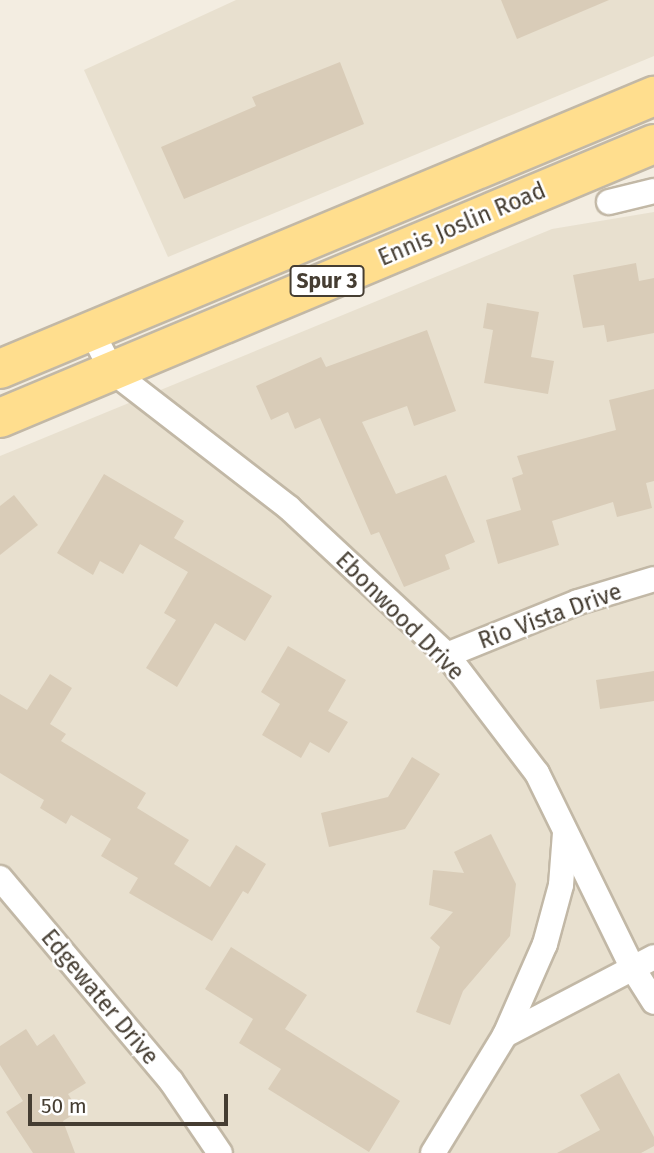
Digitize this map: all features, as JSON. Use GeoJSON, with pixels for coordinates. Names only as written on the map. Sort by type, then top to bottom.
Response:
{"type":"FeatureCollection","features":[{"type":"Feature","properties":{"kind":"main road","name":"Ennis Joslin Road"},"geometry":{"type":"LineString","coordinates":[[0,369],[654,96]]}},
{"type":"Feature","properties":{"kind":"main road","name":"Ennis Joslin Road"},"geometry":{"type":"LineString","coordinates":[[0,418],[654,144]]}},
{"type":"Feature","properties":{"kind":"street"},"geometry":{"type":"LineString","coordinates":[[609,202],[654,191]]}},
{"type":"Feature","properties":{"kind":"street","name":"Ebonwood Drive"},"geometry":{"type":"LineString","coordinates":[[91,330],[112,371],[289,508],[447,655],[537,773],[565,831],[643,962],[654,1002]]}},
{"type":"Feature","properties":{"kind":"street","name":"Rio Vista Drive"},"geometry":{"type":"LineString","coordinates":[[447,655],[578,602],[654,579]]}},
{"type":"Feature","properties":{"kind":"street"},"geometry":{"type":"LineString","coordinates":[[433,1153],[505,1035],[545,944],[561,885],[565,831]]}},
{"type":"Feature","properties":{"kind":"street","name":"Edgewater Drive"},"geometry":{"type":"LineString","coordinates":[[0,878],[171,1081],[220,1153]]}},
{"type":"Feature","properties":{"kind":"street"},"geometry":{"type":"LineString","coordinates":[[505,1035],[643,962]]}},
{"type":"Feature","properties":{"kind":"shaded area"},"geometry":{"type":"Polygon","coordinates":[[[236,0],[654,0],[654,56],[168,257],[84,70],[236,0]]]}},
{"type":"Feature","properties":{"kind":"shaded area"},"geometry":{"type":"Polygon","coordinates":[[[654,212],[654,1153],[0,1153],[0,456],[552,229],[654,212]]]}},
{"type":"Feature","properties":{"kind":"building"},"geometry":{"type":"Polygon","coordinates":[[[501,0],[609,0],[517,39],[501,0]]]}},
{"type":"Feature","properties":{"kind":"building"},"geometry":{"type":"Polygon","coordinates":[[[340,62],[364,124],[184,199],[161,147],[256,106],[252,97],[340,62]]]}},
{"type":"Feature","properties":{"kind":"building"},"geometry":{"type":"Polygon","coordinates":[[[636,263],[639,281],[654,278],[654,333],[607,342],[604,325],[583,328],[573,275],[636,263]]]}},
{"type":"Feature","properties":{"kind":"building"},"geometry":{"type":"Polygon","coordinates":[[[487,303],[539,312],[531,357],[554,361],[548,394],[484,383],[493,330],[483,328],[487,303]]]}},
{"type":"Feature","properties":{"kind":"building"},"geometry":{"type":"Polygon","coordinates":[[[427,330],[456,411],[414,426],[407,406],[362,422],[396,494],[446,475],[475,542],[445,555],[450,569],[404,587],[379,532],[371,535],[320,418],[295,429],[288,412],[271,420],[256,386],[321,357],[326,367],[427,330]]]}},
{"type":"Feature","properties":{"kind":"building"},"geometry":{"type":"Polygon","coordinates":[[[654,389],[654,481],[646,483],[652,508],[617,517],[613,502],[552,521],[559,545],[498,564],[486,520],[521,510],[512,478],[523,474],[517,456],[616,430],[609,400],[654,389]]]}},
{"type":"Feature","properties":{"kind":"building"},"geometry":{"type":"Polygon","coordinates":[[[104,474],[184,521],[174,538],[272,596],[245,641],[215,623],[177,687],[146,668],[176,620],[164,613],[188,572],[140,544],[123,574],[100,561],[93,575],[57,553],[104,474]]]}},
{"type":"Feature","properties":{"kind":"building"},"geometry":{"type":"Polygon","coordinates":[[[14,495],[38,525],[0,555],[0,506],[14,495]]]}},
{"type":"Feature","properties":{"kind":"building"},"geometry":{"type":"Polygon","coordinates":[[[288,646],[346,680],[328,711],[348,722],[329,753],[310,742],[301,758],[262,735],[280,704],[261,692],[288,646]]]}},
{"type":"Feature","properties":{"kind":"building"},"geometry":{"type":"Polygon","coordinates":[[[654,671],[654,701],[600,709],[596,680],[654,671]]]}},
{"type":"Feature","properties":{"kind":"building"},"geometry":{"type":"Polygon","coordinates":[[[50,674],[72,688],[50,724],[66,734],[61,741],[146,793],[137,808],[189,840],[174,864],[210,887],[236,845],[266,864],[248,894],[243,891],[212,941],[129,893],[138,878],[101,856],[111,839],[71,815],[66,824],[40,808],[44,800],[0,773],[0,694],[27,710],[50,674]]]}},
{"type":"Feature","properties":{"kind":"building"},"geometry":{"type":"Polygon","coordinates":[[[412,757],[440,774],[405,829],[329,847],[321,813],[388,797],[412,757]]]}},
{"type":"Feature","properties":{"kind":"building"},"geometry":{"type":"Polygon","coordinates":[[[491,834],[516,884],[510,936],[463,991],[450,1025],[416,1012],[440,947],[430,938],[453,912],[429,905],[433,870],[464,873],[454,852],[491,834]]]}},
{"type":"Feature","properties":{"kind":"building"},"geometry":{"type":"Polygon","coordinates":[[[231,947],[307,995],[285,1029],[400,1101],[369,1152],[268,1089],[281,1069],[239,1043],[253,1019],[205,989],[231,947]]]}},
{"type":"Feature","properties":{"kind":"building"},"geometry":{"type":"Polygon","coordinates":[[[26,1029],[37,1046],[54,1034],[86,1083],[68,1094],[79,1111],[63,1121],[75,1153],[33,1153],[6,1112],[23,1101],[0,1065],[0,1046],[26,1029]]]}},
{"type":"Feature","properties":{"kind":"building"},"geometry":{"type":"Polygon","coordinates":[[[619,1073],[654,1137],[654,1146],[641,1153],[557,1153],[600,1130],[580,1095],[619,1073]]]}}]}
